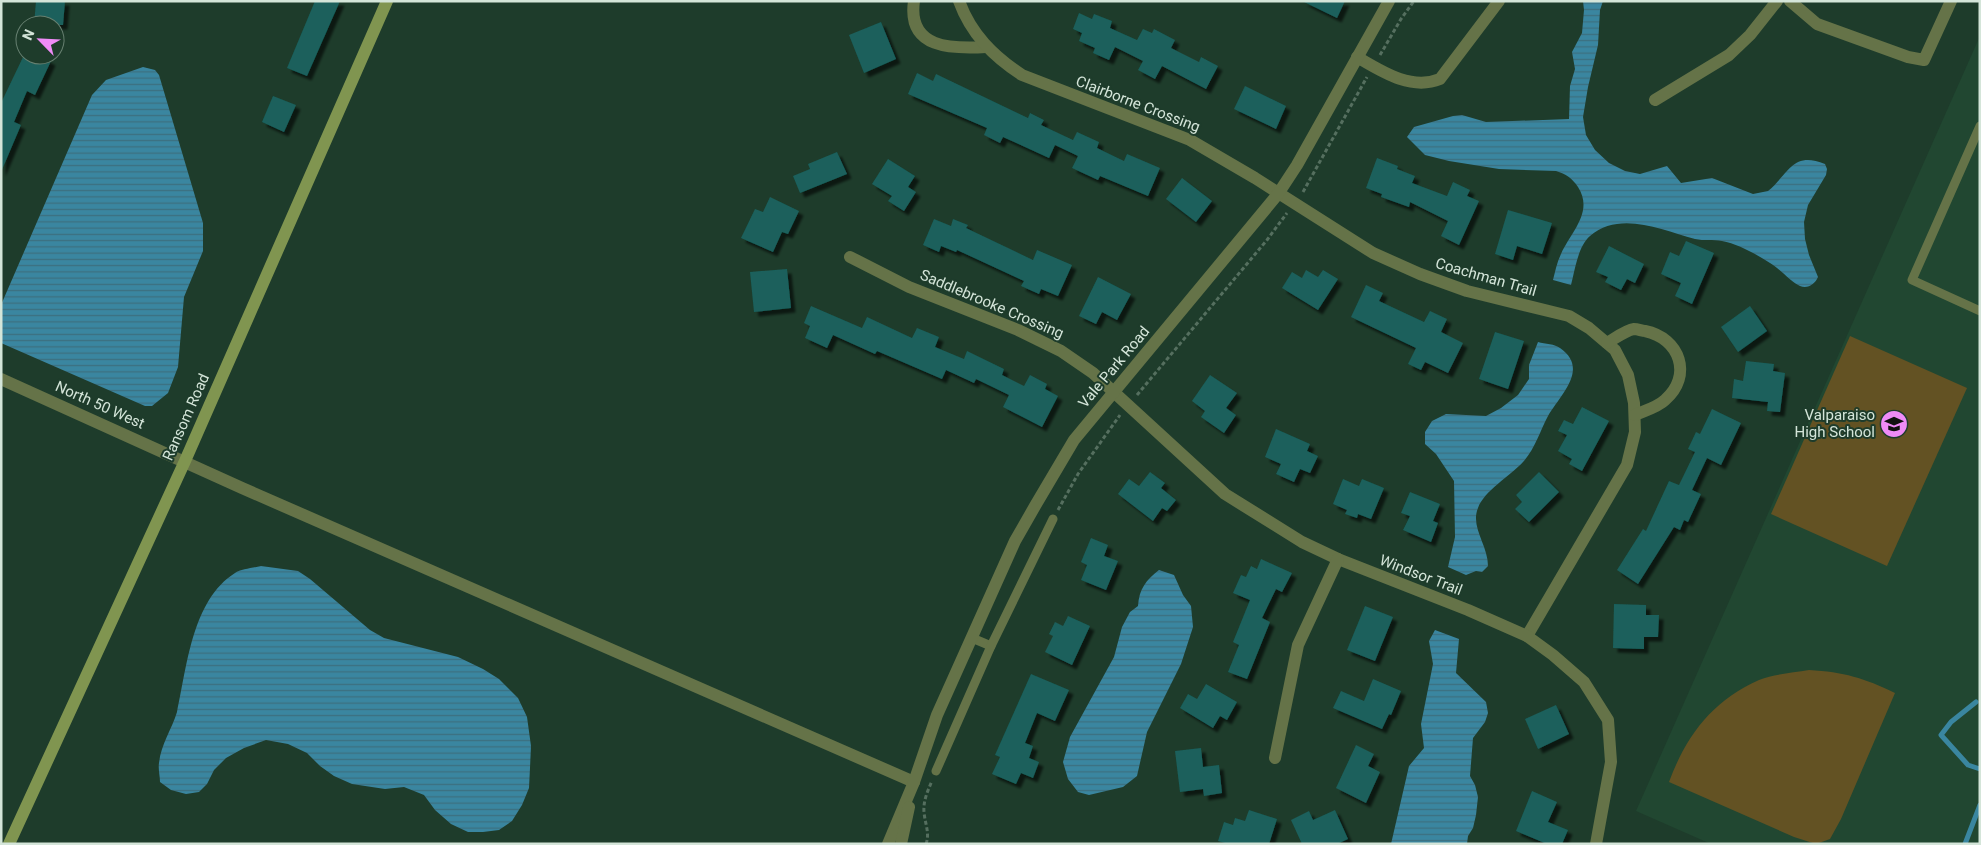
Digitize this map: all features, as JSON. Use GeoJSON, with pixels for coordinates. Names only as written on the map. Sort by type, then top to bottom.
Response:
{"type":"FeatureCollection","features":[{"type":"Feature","properties":{"kind":"main road","name":"Ransom Road"},"geometry":{"type":"LineString","coordinates":[[10,844],[185,461],[387,1]]}},
{"type":"Feature","properties":{"kind":"street"},"geometry":{"type":"LineString","coordinates":[[914,1],[913,18],[919,33],[930,41],[946,47],[986,47]]}},
{"type":"Feature","properties":{"kind":"street","name":"Clairborne Crossing"},"geometry":{"type":"LineString","coordinates":[[959,1],[971,27],[986,47],[1006,65],[1022,75],[1182,137],[1204,148],[1278,194]]}},
{"type":"Feature","properties":{"kind":"street","name":"Vale Park Road"},"geometry":{"type":"LineString","coordinates":[[888,844],[914,782],[937,716],[1015,541],[1074,440],[1278,194],[1297,164],[1389,1]]}},
{"type":"Feature","properties":{"kind":"street"},"geometry":{"type":"LineString","coordinates":[[1357,57],[1401,80],[1424,82],[1440,79],[1499,1]]}},
{"type":"Feature","properties":{"kind":"street"},"geometry":{"type":"LineString","coordinates":[[1656,100],[1729,55],[1750,34],[1776,1]]}},
{"type":"Feature","properties":{"kind":"street"},"geometry":{"type":"LineString","coordinates":[[1790,1],[1817,24],[1908,57],[1924,60],[1951,1]]}},
{"type":"Feature","properties":{"kind":"street","name":"Coachman Trail"},"geometry":{"type":"LineString","coordinates":[[1278,194],[1373,253],[1420,274],[1467,291],[1569,316],[1589,328],[1615,350],[1628,375],[1634,403],[1635,432],[1627,465],[1527,636]]}},
{"type":"Feature","properties":{"kind":"street","name":"Saddlebrooke Crossing"},"geometry":{"type":"LineString","coordinates":[[850,257],[910,287],[1018,330],[1061,350],[1093,373],[1114,393]]}},
{"type":"Feature","properties":{"kind":"street"},"geometry":{"type":"LineString","coordinates":[[1607,343],[1633,329],[1654,333],[1670,343],[1678,355],[1681,370],[1676,386],[1665,401],[1634,416]]}},
{"type":"Feature","properties":{"kind":"street","name":"North 50 West"},"geometry":{"type":"LineString","coordinates":[[1,379],[242,488],[914,782]]}},
{"type":"Feature","properties":{"kind":"street","name":"Windsor Trail"},"geometry":{"type":"LineString","coordinates":[[1114,393],[1225,494],[1302,542],[1338,559],[1468,610],[1527,636],[1554,655],[1584,682],[1608,720],[1611,762],[1596,844]]}},
{"type":"Feature","properties":{"kind":"street"},"geometry":{"type":"LineString","coordinates":[[1275,758],[1298,645],[1338,559]]}},
{"type":"Feature","properties":{"kind":"street","name":"Vale Park Road"},"geometry":{"type":"LineString","coordinates":[[901,844],[914,782]]}},
{"type":"Feature","properties":{"kind":"lane"},"geometry":{"type":"LineString","coordinates":[[1980,126],[1912,280],[1980,311]]}},
{"type":"Feature","properties":{"kind":"lane"},"geometry":{"type":"LineString","coordinates":[[936,771],[991,646],[1053,519]]}},
{"type":"Feature","properties":{"kind":"lane"},"geometry":{"type":"LineString","coordinates":[[972,638],[991,646]]}},
{"type":"Feature","properties":{"kind":"path"},"geometry":{"type":"LineString","coordinates":[[926,844],[929,836],[924,810],[927,793],[936,771]]}},
{"type":"Feature","properties":{"kind":"shaded area","name":"Valparaiso High School"},"geometry":{"type":"Polygon","coordinates":[[[1980,36],[1980,844],[1711,844],[1636,811],[1980,36]]]}},
{"type":"Feature","properties":{"kind":"shaded area"},"geometry":{"type":"Polygon","coordinates":[[[1850,336],[1967,388],[1887,566],[1771,514],[1850,336]]]}},
{"type":"Feature","properties":{"kind":"shaded area"},"geometry":{"type":"Polygon","coordinates":[[[1809,670],[1833,672],[1854,677],[1895,693],[1841,819],[1830,839],[1816,844],[1794,837],[1669,782],[1693,735],[1714,709],[1728,698],[1759,680],[1809,670]]]}},
{"type":"Feature","properties":{"kind":"water"},"geometry":{"type":"Polygon","coordinates":[[[1583,1],[1603,1],[1600,10],[1598,45],[1583,117],[1586,135],[1595,150],[1609,163],[1625,171],[1640,174],[1667,166],[1681,183],[1712,178],[1753,194],[1768,191],[1798,162],[1814,160],[1825,164],[1827,169],[1826,175],[1808,205],[1804,222],[1805,239],[1809,255],[1818,277],[1813,284],[1806,287],[1800,286],[1770,263],[1728,242],[1695,239],[1655,227],[1628,223],[1614,224],[1602,228],[1586,240],[1578,259],[1571,285],[1553,280],[1560,257],[1579,222],[1584,205],[1578,187],[1571,179],[1556,171],[1499,169],[1425,155],[1407,137],[1414,127],[1462,115],[1486,122],[1569,119],[1570,86],[1575,69],[1572,52],[1582,33],[1583,1]]]}},
{"type":"Feature","properties":{"kind":"water"},"geometry":{"type":"Polygon","coordinates":[[[143,67],[155,70],[159,75],[203,223],[203,251],[184,297],[178,367],[168,393],[152,406],[145,406],[1,343],[1,305],[92,95],[106,80],[143,67]]]}},
{"type":"Feature","properties":{"kind":"water"},"geometry":{"type":"Polygon","coordinates":[[[1538,342],[1560,348],[1569,356],[1573,373],[1570,382],[1548,416],[1527,457],[1491,490],[1481,502],[1476,515],[1476,522],[1488,566],[1482,572],[1476,571],[1466,575],[1448,567],[1455,537],[1454,481],[1436,454],[1425,444],[1425,432],[1432,421],[1446,414],[1486,416],[1501,408],[1518,395],[1529,379],[1529,365],[1538,342]]]}},
{"type":"Feature","properties":{"kind":"water"},"geometry":{"type":"Polygon","coordinates":[[[261,566],[298,571],[370,630],[384,638],[458,657],[499,679],[518,698],[527,717],[531,746],[530,768],[529,788],[522,805],[512,821],[499,830],[468,832],[451,824],[435,810],[424,795],[404,787],[385,789],[352,784],[334,776],[307,753],[288,744],[266,740],[244,748],[226,758],[214,770],[207,784],[199,792],[186,794],[171,790],[160,782],[160,756],[177,712],[188,655],[200,617],[209,600],[221,585],[235,573],[261,566]]]}},
{"type":"Feature","properties":{"kind":"water"},"geometry":{"type":"Polygon","coordinates":[[[1159,570],[1174,575],[1183,595],[1191,606],[1193,627],[1181,664],[1147,732],[1137,776],[1123,787],[1089,795],[1078,792],[1068,779],[1063,762],[1070,737],[1114,657],[1122,627],[1130,612],[1138,606],[1144,585],[1159,570]]]}},
{"type":"Feature","properties":{"kind":"water"},"geometry":{"type":"Polygon","coordinates":[[[1435,630],[1459,639],[1456,673],[1486,702],[1488,713],[1485,722],[1473,738],[1470,776],[1478,797],[1476,815],[1467,844],[1391,844],[1409,766],[1424,748],[1421,724],[1433,664],[1429,641],[1435,630]]]}},
{"type":"Feature","properties":{"kind":"building"},"geometry":{"type":"Polygon","coordinates":[[[36,1],[65,1],[64,15],[35,15],[36,1]]]}},
{"type":"Feature","properties":{"kind":"building"},"geometry":{"type":"Polygon","coordinates":[[[315,1],[340,1],[307,76],[287,68],[315,1]]]}},
{"type":"Feature","properties":{"kind":"building"},"geometry":{"type":"Polygon","coordinates":[[[1302,1],[1345,1],[1337,18],[1302,1]]]}},
{"type":"Feature","properties":{"kind":"building"},"geometry":{"type":"Polygon","coordinates":[[[1079,13],[1092,19],[1094,14],[1112,21],[1110,28],[1137,40],[1143,29],[1152,33],[1154,29],[1175,40],[1171,48],[1199,62],[1201,57],[1218,66],[1206,89],[1162,66],[1155,79],[1138,70],[1143,61],[1115,47],[1109,60],[1093,53],[1095,48],[1079,41],[1082,33],[1073,29],[1079,13]]]}},
{"type":"Feature","properties":{"kind":"building"},"geometry":{"type":"Polygon","coordinates":[[[881,22],[896,59],[864,73],[849,35],[881,22]]]}},
{"type":"Feature","properties":{"kind":"building"},"geometry":{"type":"Polygon","coordinates":[[[19,65],[49,65],[35,95],[27,91],[14,122],[21,125],[1,172],[1,103],[19,65]]]}},
{"type":"Feature","properties":{"kind":"building"},"geometry":{"type":"Polygon","coordinates":[[[917,73],[933,81],[936,74],[1028,118],[1030,113],[1044,120],[1041,125],[1073,140],[1077,132],[1099,142],[1097,148],[1124,161],[1127,154],[1160,168],[1148,196],[1100,176],[1098,180],[1072,168],[1078,156],[1055,145],[1049,158],[1003,137],[1000,143],[984,135],[987,128],[908,94],[917,73]]]}},
{"type":"Feature","properties":{"kind":"building"},"geometry":{"type":"Polygon","coordinates":[[[1245,86],[1286,106],[1276,129],[1234,109],[1245,86]]]}},
{"type":"Feature","properties":{"kind":"building"},"geometry":{"type":"Polygon","coordinates":[[[273,96],[296,105],[284,132],[262,122],[273,96]]]}},
{"type":"Feature","properties":{"kind":"building"},"geometry":{"type":"Polygon","coordinates":[[[837,152],[847,174],[800,193],[793,176],[810,169],[808,164],[837,152]]]}},
{"type":"Feature","properties":{"kind":"building"},"geometry":{"type":"Polygon","coordinates":[[[1377,158],[1398,166],[1397,169],[1415,176],[1412,183],[1447,196],[1453,182],[1470,190],[1467,196],[1479,201],[1459,245],[1441,236],[1448,221],[1410,202],[1409,207],[1381,197],[1382,194],[1366,188],[1377,158]]]}},
{"type":"Feature","properties":{"kind":"building"},"geometry":{"type":"Polygon","coordinates":[[[888,159],[915,176],[908,187],[916,192],[904,211],[888,201],[892,196],[872,184],[888,159]]]}},
{"type":"Feature","properties":{"kind":"building"},"geometry":{"type":"Polygon","coordinates":[[[1182,178],[1212,201],[1196,222],[1166,199],[1182,178]]]}},
{"type":"Feature","properties":{"kind":"building"},"geometry":{"type":"Polygon","coordinates":[[[770,197],[799,211],[788,234],[782,232],[773,252],[741,238],[755,209],[763,212],[770,197]]]}},
{"type":"Feature","properties":{"kind":"building"},"geometry":{"type":"Polygon","coordinates":[[[1508,210],[1552,223],[1542,254],[1517,246],[1513,260],[1495,254],[1508,210]]]}},
{"type":"Feature","properties":{"kind":"building"},"geometry":{"type":"Polygon","coordinates":[[[934,219],[951,226],[953,219],[968,225],[966,228],[1033,260],[1037,250],[1072,265],[1058,296],[1041,289],[1039,294],[1021,286],[1024,281],[957,250],[956,252],[941,246],[939,252],[923,245],[934,219]]]}},
{"type":"Feature","properties":{"kind":"building"},"geometry":{"type":"Polygon","coordinates":[[[1686,241],[1714,253],[1692,304],[1675,296],[1681,283],[1661,274],[1670,252],[1679,256],[1686,241]]]}},
{"type":"Feature","properties":{"kind":"building"},"geometry":{"type":"Polygon","coordinates":[[[1609,246],[1644,264],[1635,283],[1627,279],[1621,290],[1605,282],[1608,277],[1596,272],[1609,246]]]}},
{"type":"Feature","properties":{"kind":"building"},"geometry":{"type":"Polygon","coordinates":[[[787,269],[791,308],[754,312],[750,272],[787,269]]]}},
{"type":"Feature","properties":{"kind":"building"},"geometry":{"type":"Polygon","coordinates":[[[1306,270],[1318,277],[1323,270],[1338,279],[1318,310],[1282,288],[1292,272],[1302,278],[1306,270]]]}},
{"type":"Feature","properties":{"kind":"building"},"geometry":{"type":"Polygon","coordinates":[[[1098,277],[1131,294],[1117,320],[1102,312],[1096,324],[1079,316],[1098,277]]]}},
{"type":"Feature","properties":{"kind":"building"},"geometry":{"type":"Polygon","coordinates":[[[1366,285],[1383,293],[1379,301],[1424,322],[1430,311],[1447,319],[1441,332],[1463,343],[1448,373],[1425,362],[1421,370],[1408,364],[1416,348],[1351,317],[1366,285]]]}},
{"type":"Feature","properties":{"kind":"building"},"geometry":{"type":"Polygon","coordinates":[[[811,306],[862,328],[867,317],[912,338],[917,328],[939,337],[935,347],[964,359],[967,351],[1004,369],[1002,375],[1024,386],[1030,375],[1047,384],[1045,389],[1058,396],[1042,427],[1003,407],[1009,395],[976,379],[974,383],[946,370],[942,379],[877,351],[875,354],[833,335],[827,348],[805,338],[810,326],[804,323],[811,306]]]}},
{"type":"Feature","properties":{"kind":"building"},"geometry":{"type":"Polygon","coordinates":[[[1750,306],[1767,331],[1738,352],[1721,327],[1750,306]]]}},
{"type":"Feature","properties":{"kind":"building"},"geometry":{"type":"Polygon","coordinates":[[[1495,332],[1524,341],[1508,389],[1479,379],[1495,332]]]}},
{"type":"Feature","properties":{"kind":"building"},"geometry":{"type":"Polygon","coordinates":[[[1746,361],[1774,364],[1773,371],[1785,373],[1780,412],[1767,411],[1768,402],[1732,398],[1734,379],[1743,381],[1746,361]]]}},
{"type":"Feature","properties":{"kind":"building"},"geometry":{"type":"Polygon","coordinates":[[[1210,375],[1237,393],[1226,408],[1236,415],[1224,433],[1201,417],[1205,411],[1192,401],[1210,375]]]}},
{"type":"Feature","properties":{"kind":"building"},"geometry":{"type":"Polygon","coordinates":[[[1582,407],[1609,421],[1582,471],[1569,464],[1572,459],[1558,451],[1567,435],[1558,431],[1564,420],[1573,424],[1582,407]]]}},
{"type":"Feature","properties":{"kind":"building"},"geometry":{"type":"Polygon","coordinates":[[[1712,409],[1741,423],[1721,465],[1707,458],[1692,490],[1701,494],[1688,522],[1684,520],[1680,530],[1674,527],[1638,584],[1617,570],[1643,529],[1646,531],[1669,481],[1679,485],[1695,452],[1688,449],[1696,432],[1700,434],[1712,409]]]}},
{"type":"Feature","properties":{"kind":"building"},"geometry":{"type":"Polygon","coordinates":[[[1276,429],[1310,444],[1307,451],[1318,456],[1310,473],[1300,469],[1294,482],[1276,474],[1281,464],[1265,457],[1276,429]]]}},
{"type":"Feature","properties":{"kind":"building"},"geometry":{"type":"Polygon","coordinates":[[[1150,472],[1165,483],[1161,488],[1176,500],[1167,511],[1162,508],[1153,521],[1118,494],[1129,479],[1139,486],[1150,472]]]}},
{"type":"Feature","properties":{"kind":"building"},"geometry":{"type":"Polygon","coordinates":[[[1539,472],[1559,492],[1529,522],[1515,509],[1522,502],[1516,495],[1539,472]]]}},
{"type":"Feature","properties":{"kind":"building"},"geometry":{"type":"Polygon","coordinates":[[[1343,479],[1359,486],[1362,479],[1384,488],[1371,519],[1358,514],[1357,518],[1345,514],[1347,510],[1333,504],[1343,479]]]}},
{"type":"Feature","properties":{"kind":"building"},"geometry":{"type":"Polygon","coordinates":[[[1410,492],[1440,504],[1433,521],[1438,523],[1431,542],[1403,530],[1410,516],[1401,513],[1410,492]]]}},
{"type":"Feature","properties":{"kind":"building"},"geometry":{"type":"Polygon","coordinates":[[[1091,538],[1108,545],[1104,556],[1118,561],[1106,590],[1081,580],[1087,565],[1081,562],[1091,538]]]}},
{"type":"Feature","properties":{"kind":"building"},"geometry":{"type":"Polygon","coordinates":[[[1261,559],[1292,573],[1282,592],[1276,589],[1262,618],[1270,622],[1247,679],[1228,672],[1239,645],[1233,642],[1250,600],[1233,593],[1241,575],[1246,577],[1251,566],[1257,569],[1261,559]]]}},
{"type":"Feature","properties":{"kind":"building"},"geometry":{"type":"Polygon","coordinates":[[[1614,604],[1646,605],[1646,615],[1659,615],[1658,637],[1644,637],[1644,649],[1613,648],[1614,604]]]}},
{"type":"Feature","properties":{"kind":"building"},"geometry":{"type":"Polygon","coordinates":[[[1365,606],[1393,617],[1375,661],[1347,650],[1365,606]]]}},
{"type":"Feature","properties":{"kind":"building"},"geometry":{"type":"Polygon","coordinates":[[[1068,616],[1090,626],[1072,665],[1045,652],[1053,636],[1049,634],[1055,622],[1063,626],[1068,616]]]}},
{"type":"Feature","properties":{"kind":"building"},"geometry":{"type":"Polygon","coordinates":[[[1031,674],[1069,690],[1055,721],[1037,713],[1025,743],[1033,746],[1029,758],[1039,762],[1033,778],[1021,773],[1016,784],[992,774],[1000,757],[995,755],[1031,674]]]}},
{"type":"Feature","properties":{"kind":"building"},"geometry":{"type":"Polygon","coordinates":[[[1373,679],[1401,691],[1391,715],[1389,714],[1382,729],[1333,708],[1341,691],[1364,701],[1373,679]]]}},
{"type":"Feature","properties":{"kind":"building"},"geometry":{"type":"Polygon","coordinates":[[[1206,684],[1237,702],[1227,720],[1220,716],[1213,728],[1180,708],[1188,694],[1197,699],[1206,684]]]}},
{"type":"Feature","properties":{"kind":"building"},"geometry":{"type":"Polygon","coordinates":[[[1556,705],[1569,734],[1538,749],[1525,719],[1556,705]]]}},
{"type":"Feature","properties":{"kind":"building"},"geometry":{"type":"Polygon","coordinates":[[[1356,745],[1374,754],[1368,766],[1380,772],[1366,803],[1336,788],[1356,745]]]}},
{"type":"Feature","properties":{"kind":"building"},"geometry":{"type":"Polygon","coordinates":[[[1201,748],[1203,767],[1219,765],[1222,793],[1204,796],[1203,789],[1180,792],[1175,751],[1201,748]]]}},
{"type":"Feature","properties":{"kind":"building"},"geometry":{"type":"Polygon","coordinates":[[[1532,791],[1557,802],[1548,822],[1568,830],[1562,844],[1547,844],[1516,831],[1532,791]]]}},
{"type":"Feature","properties":{"kind":"building"},"geometry":{"type":"Polygon","coordinates":[[[1249,810],[1277,819],[1269,844],[1228,844],[1218,841],[1224,822],[1233,825],[1235,818],[1245,821],[1249,810]]]}},
{"type":"Feature","properties":{"kind":"building"},"geometry":{"type":"Polygon","coordinates":[[[1335,810],[1348,839],[1337,844],[1302,844],[1291,820],[1309,811],[1313,820],[1335,810]]]}},
{"type":"Feature","properties":{"kind":"waterway"},"geometry":{"type":"LineString","coordinates":[[1976,702],[1951,722],[1941,735],[1968,765],[1980,769]]}},
{"type":"Feature","properties":{"kind":"waterway"},"geometry":{"type":"LineString","coordinates":[[1965,844],[1980,805]]}},
{"type":"Feature","properties":{"kind":"place","name":"Valparaiso High School"},"geometry":{"type":"Point","coordinates":[1894,424]}}]}
